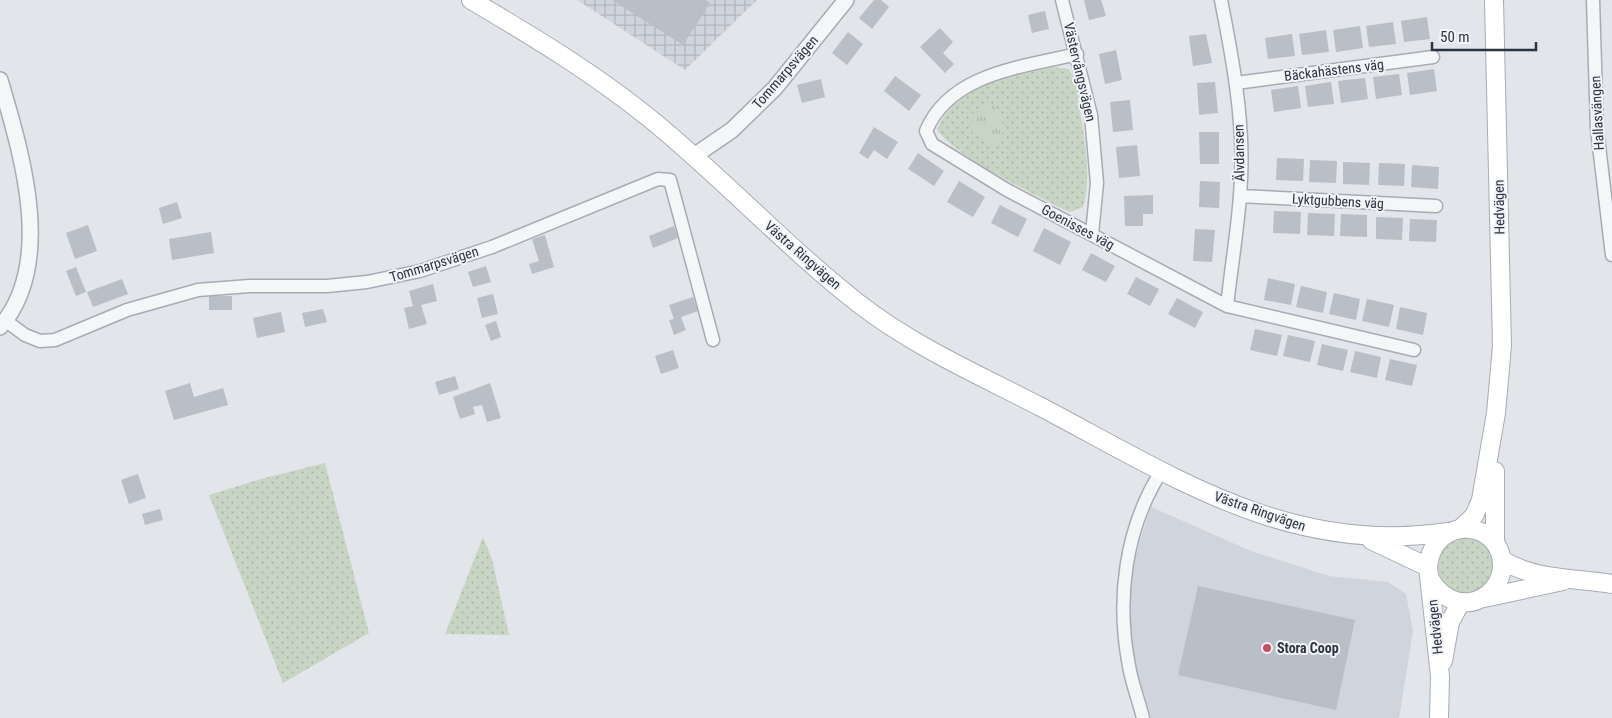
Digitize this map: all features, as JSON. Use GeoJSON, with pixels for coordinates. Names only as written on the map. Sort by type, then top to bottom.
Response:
{"type":"FeatureCollection","features":[{"type":"Feature","properties":{"kind":"main road","name":"Västra Ringvägen"},"geometry":{"type":"LineString","coordinates":[[471,0],[555,49],[646,116],[694,156],[778,235],[859,304],[918,343],[1222,501],[1279,520],[1321,531],[1364,536],[1416,537],[1455,530]]}},
{"type":"Feature","properties":{"kind":"main road","name":"Hedvägen"},"geometry":{"type":"LineString","coordinates":[[1439,718],[1440,676],[1429,573],[1433,546],[1474,516],[1481,500],[1496,413],[1502,346],[1494,0]]}},
{"type":"Feature","properties":{"kind":"main road","name":"Hedvägen"},"geometry":{"type":"LineString","coordinates":[[1496,413],[1495,543],[1502,560]]}},
{"type":"Feature","properties":{"kind":"main road"},"geometry":{"type":"LineString","coordinates":[[1455,530],[1474,529],[1485,534],[1495,543]]}},
{"type":"Feature","properties":{"kind":"main road","name":"Västra Ringvägen"},"geometry":{"type":"LineString","coordinates":[[1364,536],[1429,573]]}},
{"type":"Feature","properties":{"kind":"main road"},"geometry":{"type":"LineString","coordinates":[[1481,599],[1497,584],[1501,574],[1502,560],[1522,570],[1571,580],[1612,584]]}},
{"type":"Feature","properties":{"kind":"main road","name":"Hedvägen"},"geometry":{"type":"LineString","coordinates":[[1429,573],[1444,596],[1461,602],[1481,599]]}},
{"type":"Feature","properties":{"kind":"main road"},"geometry":{"type":"LineString","coordinates":[[1481,599],[1571,580]]}},
{"type":"Feature","properties":{"kind":"main road","name":"Hedvägen"},"geometry":{"type":"LineString","coordinates":[[1440,676],[1450,622],[1461,602]]}},
{"type":"Feature","properties":{"kind":"street","name":"Tommarpsvägen"},"geometry":{"type":"LineString","coordinates":[[694,156],[732,130],[775,88],[846,0]]}},
{"type":"Feature","properties":{"kind":"street","name":"Västervångsvägen"},"geometry":{"type":"LineString","coordinates":[[1062,0],[1091,115],[1097,183],[1092,234]]}},
{"type":"Feature","properties":{"kind":"street","name":"Älvdansen"},"geometry":{"type":"LineString","coordinates":[[1221,0],[1236,83],[1241,140],[1240,196],[1227,306]]}},
{"type":"Feature","properties":{"kind":"street","name":"Hallasvängen"},"geometry":{"type":"LineString","coordinates":[[1594,0],[1598,150],[1612,255]]}},
{"type":"Feature","properties":{"kind":"street","name":"Goenisses väg"},"geometry":{"type":"LineString","coordinates":[[1077,54],[972,82],[947,100],[932,119],[926,131],[932,144],[1007,190],[1227,306],[1414,350]]}},
{"type":"Feature","properties":{"kind":"street","name":"Bäckahästens väg"},"geometry":{"type":"LineString","coordinates":[[1236,83],[1433,57]]}},
{"type":"Feature","properties":{"kind":"street","name":"Tommarpsvägen"},"geometry":{"type":"LineString","coordinates":[[0,80],[23,165],[32,226],[24,276],[3,324],[40,341],[55,340],[127,310],[198,290],[249,286],[328,286],[367,282],[420,271],[500,243],[658,179],[670,180],[713,340]]}},
{"type":"Feature","properties":{"kind":"street","name":"Lyktgubbens väg"},"geometry":{"type":"LineString","coordinates":[[1240,196],[1436,206]]}},
{"type":"Feature","properties":{"kind":"street"},"geometry":{"type":"LineString","coordinates":[[1144,718],[1129,667],[1122,616],[1124,571],[1141,510],[1151,487],[1162,470]]}},
{"type":"Feature","properties":{"kind":"shaded area"},"geometry":{"type":"Polygon","coordinates":[[[577,0],[757,0],[685,70],[577,0]]]}},
{"type":"Feature","properties":{"kind":"shaded area"},"geometry":{"type":"Polygon","coordinates":[[[1151,507],[1251,551],[1329,576],[1388,582],[1406,594],[1413,631],[1399,718],[1151,718],[1135,663],[1129,614],[1132,573],[1151,507]]]}},
{"type":"Feature","properties":{"kind":"green space"},"geometry":{"type":"Polygon","coordinates":[[[1053,67],[1069,69],[1075,80],[1087,161],[1086,193],[1083,207],[1069,212],[979,164],[962,153],[937,130],[957,102],[971,93],[986,85],[1053,67]]]}},
{"type":"Feature","properties":{"kind":"green space"},"geometry":{"type":"Polygon","coordinates":[[[989,102],[1002,115],[1003,132],[995,147],[973,133],[970,115],[989,102]]]}},
{"type":"Feature","properties":{"kind":"green space"},"geometry":{"type":"Polygon","coordinates":[[[325,463],[369,633],[283,683],[209,495],[261,479],[325,463]]]}},
{"type":"Feature","properties":{"kind":"green space"},"geometry":{"type":"Polygon","coordinates":[[[483,537],[492,559],[509,635],[445,634],[483,537]]]}},
{"type":"Feature","properties":{"kind":"green space"},"geometry":{"type":"Polygon","coordinates":[[[1459,537],[1471,537],[1486,545],[1494,560],[1494,572],[1486,587],[1471,595],[1459,595],[1444,587],[1436,572],[1436,560],[1444,545],[1459,537]]]}},
{"type":"Feature","properties":{"kind":"building"},"geometry":{"type":"Polygon","coordinates":[[[612,0],[706,0],[710,3],[683,45],[612,0]]]}},
{"type":"Feature","properties":{"kind":"building"},"geometry":{"type":"Polygon","coordinates":[[[874,0],[881,0],[889,7],[872,29],[859,18],[874,0]]]}},
{"type":"Feature","properties":{"kind":"building"},"geometry":{"type":"Polygon","coordinates":[[[1084,0],[1101,0],[1106,16],[1089,20],[1084,0]]]}},
{"type":"Feature","properties":{"kind":"building"},"geometry":{"type":"Polygon","coordinates":[[[1045,11],[1049,29],[1032,33],[1028,15],[1045,11]]]}},
{"type":"Feature","properties":{"kind":"building"},"geometry":{"type":"Polygon","coordinates":[[[1427,17],[1430,39],[1404,42],[1401,21],[1427,17]]]}},
{"type":"Feature","properties":{"kind":"building"},"geometry":{"type":"Polygon","coordinates":[[[1393,22],[1396,44],[1369,47],[1366,26],[1393,22]]]}},
{"type":"Feature","properties":{"kind":"building"},"geometry":{"type":"Polygon","coordinates":[[[1360,26],[1363,48],[1336,52],[1333,30],[1360,26]]]}},
{"type":"Feature","properties":{"kind":"building"},"geometry":{"type":"Polygon","coordinates":[[[940,28],[953,42],[943,53],[954,64],[945,73],[920,47],[940,28]]]}},
{"type":"Feature","properties":{"kind":"building"},"geometry":{"type":"Polygon","coordinates":[[[1326,30],[1329,52],[1302,55],[1299,34],[1326,30]]]}},
{"type":"Feature","properties":{"kind":"building"},"geometry":{"type":"Polygon","coordinates":[[[848,32],[863,44],[847,65],[832,53],[848,32]]]}},
{"type":"Feature","properties":{"kind":"building"},"geometry":{"type":"Polygon","coordinates":[[[1206,34],[1212,63],[1193,66],[1189,36],[1206,34]]]}},
{"type":"Feature","properties":{"kind":"building"},"geometry":{"type":"Polygon","coordinates":[[[1292,34],[1295,56],[1268,59],[1265,38],[1292,34]]]}},
{"type":"Feature","properties":{"kind":"building"},"geometry":{"type":"Polygon","coordinates":[[[1116,50],[1122,80],[1105,84],[1099,54],[1116,50]]]}},
{"type":"Feature","properties":{"kind":"building"},"geometry":{"type":"Polygon","coordinates":[[[1434,69],[1437,91],[1410,95],[1407,73],[1434,69]]]}},
{"type":"Feature","properties":{"kind":"building"},"geometry":{"type":"Polygon","coordinates":[[[1399,74],[1402,95],[1376,99],[1373,77],[1399,74]]]}},
{"type":"Feature","properties":{"kind":"building"},"geometry":{"type":"Polygon","coordinates":[[[895,76],[921,95],[909,111],[884,91],[895,76]]]}},
{"type":"Feature","properties":{"kind":"building"},"geometry":{"type":"Polygon","coordinates":[[[1365,78],[1368,99],[1341,103],[1338,81],[1365,78]]]}},
{"type":"Feature","properties":{"kind":"building"},"geometry":{"type":"Polygon","coordinates":[[[821,79],[825,97],[802,103],[797,85],[821,79]]]}},
{"type":"Feature","properties":{"kind":"building"},"geometry":{"type":"Polygon","coordinates":[[[1215,82],[1218,113],[1199,115],[1197,83],[1215,82]]]}},
{"type":"Feature","properties":{"kind":"building"},"geometry":{"type":"Polygon","coordinates":[[[1331,82],[1334,104],[1308,107],[1305,86],[1331,82]]]}},
{"type":"Feature","properties":{"kind":"building"},"geometry":{"type":"Polygon","coordinates":[[[1298,86],[1301,108],[1274,112],[1271,90],[1298,86]]]}},
{"type":"Feature","properties":{"kind":"building"},"geometry":{"type":"Polygon","coordinates":[[[1130,100],[1133,130],[1113,132],[1110,102],[1130,100]]]}},
{"type":"Feature","properties":{"kind":"building"},"geometry":{"type":"Polygon","coordinates":[[[874,127],[898,142],[887,159],[874,150],[868,159],[859,153],[874,127]]]}},
{"type":"Feature","properties":{"kind":"building"},"geometry":{"type":"Polygon","coordinates":[[[1199,132],[1219,132],[1219,164],[1200,164],[1199,132]]]}},
{"type":"Feature","properties":{"kind":"building"},"geometry":{"type":"Polygon","coordinates":[[[1137,145],[1140,176],[1119,178],[1116,147],[1137,145]]]}},
{"type":"Feature","properties":{"kind":"building"},"geometry":{"type":"Polygon","coordinates":[[[918,153],[944,171],[934,186],[908,169],[918,153]]]}},
{"type":"Feature","properties":{"kind":"building"},"geometry":{"type":"Polygon","coordinates":[[[1277,158],[1304,159],[1303,181],[1276,180],[1277,158]]]}},
{"type":"Feature","properties":{"kind":"building"},"geometry":{"type":"Polygon","coordinates":[[[1310,160],[1337,161],[1336,183],[1309,182],[1310,160]]]}},
{"type":"Feature","properties":{"kind":"building"},"geometry":{"type":"Polygon","coordinates":[[[1343,162],[1370,163],[1369,185],[1343,184],[1343,162]]]}},
{"type":"Feature","properties":{"kind":"building"},"geometry":{"type":"Polygon","coordinates":[[[1379,163],[1405,164],[1404,186],[1378,185],[1379,163]]]}},
{"type":"Feature","properties":{"kind":"building"},"geometry":{"type":"Polygon","coordinates":[[[1412,165],[1439,167],[1438,189],[1411,187],[1412,165]]]}},
{"type":"Feature","properties":{"kind":"building"},"geometry":{"type":"Polygon","coordinates":[[[959,181],[985,197],[973,217],[947,202],[959,181]]]}},
{"type":"Feature","properties":{"kind":"building"},"geometry":{"type":"Polygon","coordinates":[[[1200,181],[1220,182],[1219,208],[1199,207],[1200,181]]]}},
{"type":"Feature","properties":{"kind":"building"},"geometry":{"type":"Polygon","coordinates":[[[1153,195],[1153,214],[1143,214],[1143,226],[1125,226],[1124,196],[1153,195]]]}},
{"type":"Feature","properties":{"kind":"building"},"geometry":{"type":"Polygon","coordinates":[[[177,202],[182,218],[163,224],[159,208],[177,202]]]}},
{"type":"Feature","properties":{"kind":"building"},"geometry":{"type":"Polygon","coordinates":[[[1000,205],[1027,219],[1018,237],[991,223],[1000,205]]]}},
{"type":"Feature","properties":{"kind":"building"},"geometry":{"type":"Polygon","coordinates":[[[1274,211],[1301,212],[1300,234],[1273,233],[1274,211]]]}},
{"type":"Feature","properties":{"kind":"building"},"geometry":{"type":"Polygon","coordinates":[[[1308,213],[1335,214],[1334,236],[1307,235],[1308,213]]]}},
{"type":"Feature","properties":{"kind":"building"},"geometry":{"type":"Polygon","coordinates":[[[1341,214],[1367,215],[1367,237],[1340,236],[1341,214]]]}},
{"type":"Feature","properties":{"kind":"building"},"geometry":{"type":"Polygon","coordinates":[[[1376,217],[1403,218],[1402,240],[1376,239],[1376,217]]]}},
{"type":"Feature","properties":{"kind":"building"},"geometry":{"type":"Polygon","coordinates":[[[1410,219],[1437,220],[1436,242],[1409,241],[1410,219]]]}},
{"type":"Feature","properties":{"kind":"building"},"geometry":{"type":"Polygon","coordinates":[[[88,225],[97,251],[75,259],[66,233],[88,225]]]}},
{"type":"Feature","properties":{"kind":"building"},"geometry":{"type":"Polygon","coordinates":[[[674,226],[678,238],[653,248],[649,236],[674,226]]]}},
{"type":"Feature","properties":{"kind":"building"},"geometry":{"type":"Polygon","coordinates":[[[1044,228],[1071,242],[1060,265],[1033,251],[1044,228]]]}},
{"type":"Feature","properties":{"kind":"building"},"geometry":{"type":"Polygon","coordinates":[[[1195,229],[1215,230],[1212,262],[1193,261],[1195,229]]]}},
{"type":"Feature","properties":{"kind":"building"},"geometry":{"type":"Polygon","coordinates":[[[211,232],[214,253],[172,260],[169,239],[211,232]]]}},
{"type":"Feature","properties":{"kind":"building"},"geometry":{"type":"Polygon","coordinates":[[[545,235],[554,267],[532,274],[529,264],[539,261],[532,239],[545,235]]]}},
{"type":"Feature","properties":{"kind":"building"},"geometry":{"type":"Polygon","coordinates":[[[1091,253],[1115,266],[1106,282],[1082,270],[1091,253]]]}},
{"type":"Feature","properties":{"kind":"building"},"geometry":{"type":"Polygon","coordinates":[[[486,266],[491,282],[473,287],[468,272],[486,266]]]}},
{"type":"Feature","properties":{"kind":"building"},"geometry":{"type":"Polygon","coordinates":[[[76,267],[86,292],[76,296],[66,271],[76,267]]]}},
{"type":"Feature","properties":{"kind":"building"},"geometry":{"type":"Polygon","coordinates":[[[1136,277],[1159,289],[1150,306],[1127,294],[1136,277]]]}},
{"type":"Feature","properties":{"kind":"building"},"geometry":{"type":"Polygon","coordinates":[[[1268,278],[1295,284],[1291,305],[1264,300],[1268,278]]]}},
{"type":"Feature","properties":{"kind":"building"},"geometry":{"type":"Polygon","coordinates":[[[122,279],[128,294],[93,307],[87,292],[122,279]]]}},
{"type":"Feature","properties":{"kind":"building"},"geometry":{"type":"Polygon","coordinates":[[[433,284],[437,301],[421,305],[427,324],[409,329],[404,308],[413,306],[409,291],[433,284]]]}},
{"type":"Feature","properties":{"kind":"building"},"geometry":{"type":"Polygon","coordinates":[[[1301,286],[1327,292],[1323,313],[1296,307],[1301,286]]]}},
{"type":"Feature","properties":{"kind":"building"},"geometry":{"type":"Polygon","coordinates":[[[1334,293],[1360,299],[1356,320],[1329,314],[1334,293]]]}},
{"type":"Feature","properties":{"kind":"building"},"geometry":{"type":"Polygon","coordinates":[[[493,294],[498,314],[482,318],[477,298],[493,294]]]}},
{"type":"Feature","properties":{"kind":"building"},"geometry":{"type":"Polygon","coordinates":[[[209,296],[232,296],[232,310],[209,310],[209,296]]]}},
{"type":"Feature","properties":{"kind":"building"},"geometry":{"type":"Polygon","coordinates":[[[693,297],[698,311],[681,317],[686,330],[674,335],[669,320],[674,319],[669,305],[693,297]]]}},
{"type":"Feature","properties":{"kind":"building"},"geometry":{"type":"Polygon","coordinates":[[[1177,298],[1203,312],[1195,328],[1168,314],[1177,298]]]}},
{"type":"Feature","properties":{"kind":"building"},"geometry":{"type":"Polygon","coordinates":[[[1367,299],[1394,305],[1389,327],[1362,321],[1367,299]]]}},
{"type":"Feature","properties":{"kind":"building"},"geometry":{"type":"Polygon","coordinates":[[[1400,307],[1427,313],[1423,335],[1396,329],[1400,307]]]}},
{"type":"Feature","properties":{"kind":"building"},"geometry":{"type":"Polygon","coordinates":[[[323,309],[327,322],[305,327],[302,313],[323,309]]]}},
{"type":"Feature","properties":{"kind":"building"},"geometry":{"type":"Polygon","coordinates":[[[281,312],[285,332],[257,338],[253,318],[281,312]]]}},
{"type":"Feature","properties":{"kind":"building"},"geometry":{"type":"Polygon","coordinates":[[[496,321],[501,337],[491,341],[485,325],[496,321]]]}},
{"type":"Feature","properties":{"kind":"building"},"geometry":{"type":"Polygon","coordinates":[[[1255,329],[1282,335],[1277,356],[1250,350],[1255,329]]]}},
{"type":"Feature","properties":{"kind":"building"},"geometry":{"type":"Polygon","coordinates":[[[1288,335],[1315,341],[1310,362],[1283,356],[1288,335]]]}},
{"type":"Feature","properties":{"kind":"building"},"geometry":{"type":"Polygon","coordinates":[[[1322,344],[1348,350],[1343,371],[1317,365],[1322,344]]]}},
{"type":"Feature","properties":{"kind":"building"},"geometry":{"type":"Polygon","coordinates":[[[673,350],[679,368],[661,374],[655,356],[673,350]]]}},
{"type":"Feature","properties":{"kind":"building"},"geometry":{"type":"Polygon","coordinates":[[[1355,351],[1381,357],[1377,378],[1350,372],[1355,351]]]}},
{"type":"Feature","properties":{"kind":"building"},"geometry":{"type":"Polygon","coordinates":[[[1390,359],[1417,365],[1412,386],[1385,380],[1390,359]]]}},
{"type":"Feature","properties":{"kind":"building"},"geometry":{"type":"Polygon","coordinates":[[[455,376],[459,389],[439,395],[435,382],[455,376]]]}},
{"type":"Feature","properties":{"kind":"building"},"geometry":{"type":"Polygon","coordinates":[[[190,383],[194,397],[223,388],[228,405],[174,420],[165,391],[190,383]]]}},
{"type":"Feature","properties":{"kind":"building"},"geometry":{"type":"Polygon","coordinates":[[[490,383],[501,418],[487,422],[482,405],[473,407],[475,414],[460,419],[453,397],[490,383]]]}},
{"type":"Feature","properties":{"kind":"building"},"geometry":{"type":"Polygon","coordinates":[[[138,474],[146,498],[129,504],[121,480],[138,474]]]}},
{"type":"Feature","properties":{"kind":"building"},"geometry":{"type":"Polygon","coordinates":[[[160,509],[163,520],[145,525],[142,514],[160,509]]]}},
{"type":"Feature","properties":{"kind":"building","name":"Stora Coop"},"geometry":{"type":"Polygon","coordinates":[[[1198,586],[1355,620],[1336,710],[1178,675],[1198,586]]]}},
{"type":"Feature","properties":{"kind":"place","name":"Stora Coop"},"geometry":{"type":"Point","coordinates":[1267,648]}}]}
